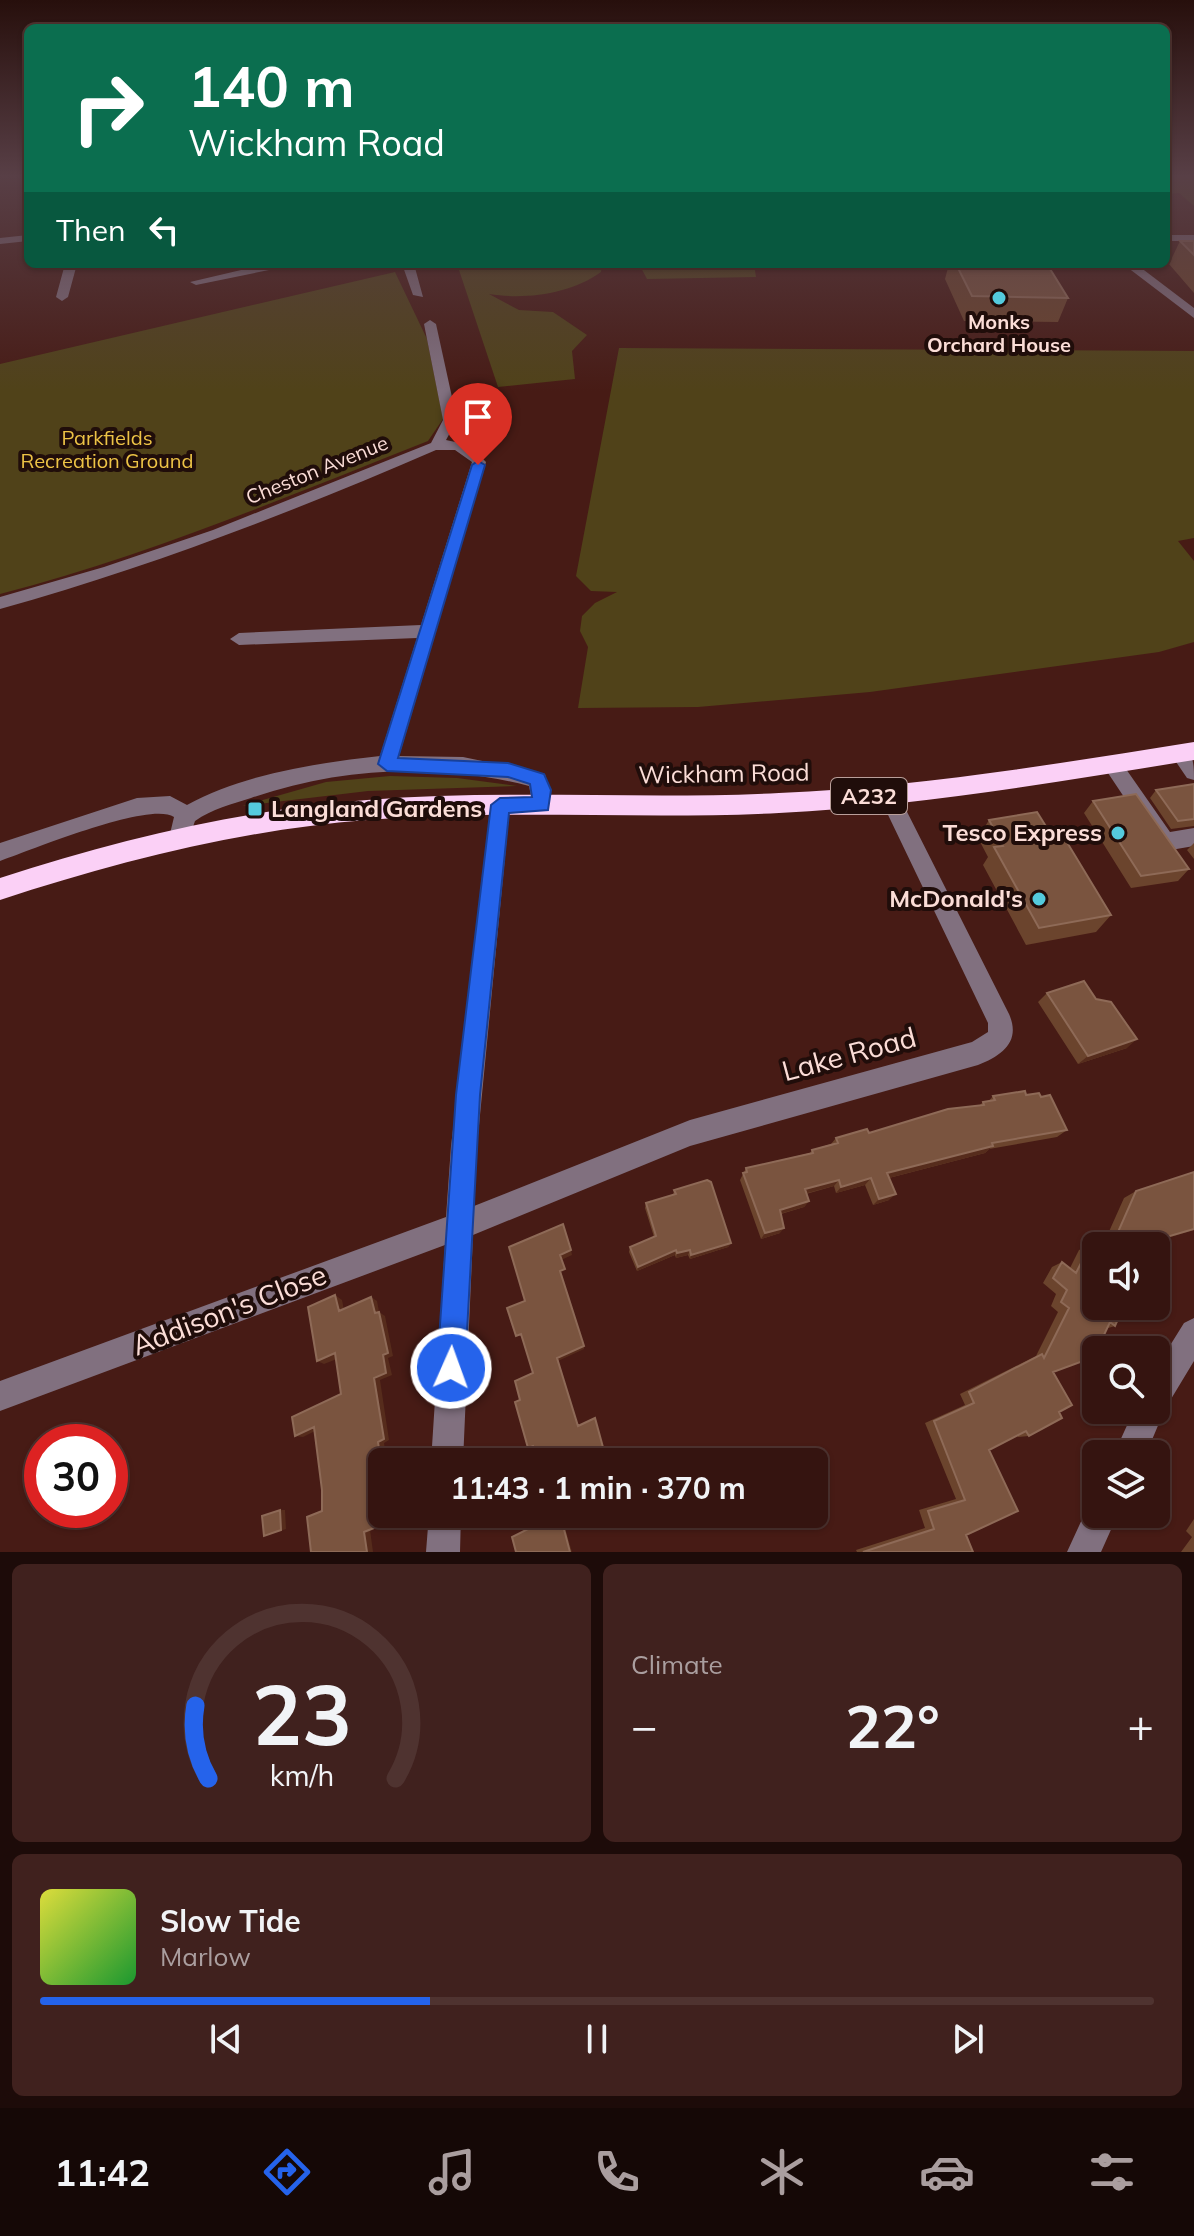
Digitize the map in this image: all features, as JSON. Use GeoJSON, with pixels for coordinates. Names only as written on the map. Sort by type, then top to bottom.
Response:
{"type":"FeatureCollection","features":[{"type":"Feature","properties":{"kind":"highway","name":"Wickham Road"},"geometry":{"type":"LineString","coordinates":[[0,889],[184,827],[347,812],[500,805],[747,804],[888,794],[1112,764],[1189,759]]}},
{"type":"Feature","properties":{"kind":"street"},"geometry":{"type":"LineString","coordinates":[[62,297],[70,268]]}},
{"type":"Feature","properties":{"kind":"street"},"geometry":{"type":"LineString","coordinates":[[196,282],[273,268]]}},
{"type":"Feature","properties":{"kind":"street"},"geometry":{"type":"LineString","coordinates":[[1134,268],[1194,314]]}},
{"type":"Feature","properties":{"kind":"street"},"geometry":{"type":"LineString","coordinates":[[409,269],[419,295]]}},
{"type":"Feature","properties":{"kind":"street"},"geometry":{"type":"LineString","coordinates":[[387,764],[479,462],[466,448],[437,445],[450,420],[432,331]]}},
{"type":"Feature","properties":{"kind":"street","name":"Cheston Avenue"},"geometry":{"type":"LineString","coordinates":[[0,603],[84,581],[147,560],[437,445]]}},
{"type":"Feature","properties":{"kind":"street"},"geometry":{"type":"LineString","coordinates":[[239,639],[429,631]]}},
{"type":"Feature","properties":{"kind":"street","name":"Wickham Road"},"geometry":{"type":"LineString","coordinates":[[0,852],[137,806],[170,804],[184,827],[240,793],[285,781],[387,764],[508,770],[538,780],[541,805]]}},
{"type":"Feature","properties":{"kind":"street"},"geometry":{"type":"LineString","coordinates":[[1112,764],[1171,851],[1194,837]]}},
{"type":"Feature","properties":{"kind":"street","name":"Lake Road"},"geometry":{"type":"LineString","coordinates":[[458,1226],[690,1133],[978,1053],[1001,1038],[1003,1030],[993,1007],[888,794]]}},
{"type":"Feature","properties":{"kind":"street"},"geometry":{"type":"LineString","coordinates":[[448,1448],[458,1226],[468,1095],[500,805]]}},
{"type":"Feature","properties":{"kind":"street","name":"Addison's Close"},"geometry":{"type":"LineString","coordinates":[[0,1396],[458,1226]]}},
{"type":"Feature","properties":{"kind":"street"},"geometry":{"type":"LineString","coordinates":[[1170,1373],[1194,1333]]}},
{"type":"Feature","properties":{"kind":"street"},"geometry":{"type":"LineString","coordinates":[[443,1552],[444,1528]]}},
{"type":"Feature","properties":{"kind":"street"},"geometry":{"type":"LineString","coordinates":[[1084,1552],[1095,1528]]}},
{"type":"Feature","properties":{"kind":"green space"},"geometry":{"type":"Polygon","coordinates":[[[458,268],[602,268],[601,272],[589,280],[547,294],[489,294],[519,310],[553,312],[587,335],[572,351],[575,379],[498,387],[458,268]]]}},
{"type":"Feature","properties":{"kind":"green space"},"geometry":{"type":"Polygon","coordinates":[[[641,268],[755,268],[756,277],[647,279],[641,268]]]}},
{"type":"Feature","properties":{"kind":"green space","name":"Parkfields Recreation Ground"},"geometry":{"type":"Polygon","coordinates":[[[395,272],[427,339],[443,419],[428,441],[163,544],[0,594],[0,364],[395,272]]]}},
{"type":"Feature","properties":{"kind":"green space"},"geometry":{"type":"Polygon","coordinates":[[[619,348],[1194,351],[1194,538],[1178,541],[1194,561],[1194,642],[1159,652],[870,692],[698,707],[578,708],[588,647],[580,631],[582,616],[595,603],[617,592],[591,591],[576,576],[619,348]]]}},
{"type":"Feature","properties":{"kind":"green space"},"geometry":{"type":"Polygon","coordinates":[[[390,776],[457,778],[517,786],[368,791],[242,806],[326,782],[390,776]]]}},
{"type":"Feature","properties":{"kind":"building"},"geometry":{"type":"Polygon","coordinates":[[[958,268],[1049,268],[1068,298],[972,296],[958,268]]]}},
{"type":"Feature","properties":{"kind":"building"},"geometry":{"type":"Polygon","coordinates":[[[1194,784],[1194,819],[1178,821],[1156,790],[1194,784]]]}},
{"type":"Feature","properties":{"kind":"building"},"geometry":{"type":"Polygon","coordinates":[[[1136,794],[1189,869],[1141,876],[1093,801],[1136,794]]]}},
{"type":"Feature","properties":{"kind":"building"},"geometry":{"type":"Polygon","coordinates":[[[1037,812],[1052,836],[1062,834],[1111,915],[1039,928],[994,847],[1003,846],[989,820],[1037,812]]]}},
{"type":"Feature","properties":{"kind":"building"},"geometry":{"type":"Polygon","coordinates":[[[1084,981],[1096,999],[1111,1002],[1137,1039],[1088,1056],[1047,993],[1084,981]]]}},
{"type":"Feature","properties":{"kind":"building"},"geometry":{"type":"Polygon","coordinates":[[[1025,1091],[1026,1095],[1050,1095],[1067,1130],[992,1143],[993,1146],[887,1173],[896,1194],[879,1199],[871,1178],[841,1187],[839,1180],[805,1189],[809,1201],[780,1210],[784,1228],[765,1233],[743,1173],[747,1172],[746,1168],[813,1153],[812,1150],[838,1143],[836,1138],[867,1129],[869,1133],[948,1109],[984,1105],[983,1102],[995,1100],[993,1096],[1025,1091]]]}},
{"type":"Feature","properties":{"kind":"building"},"geometry":{"type":"Polygon","coordinates":[[[1194,1172],[1194,1229],[1170,1236],[1170,1232],[1118,1232],[1136,1191],[1194,1172]]]}},
{"type":"Feature","properties":{"kind":"building"},"geometry":{"type":"Polygon","coordinates":[[[707,1180],[711,1182],[731,1243],[691,1255],[690,1250],[677,1253],[676,1250],[638,1267],[630,1247],[656,1236],[646,1203],[707,1180]]]}},
{"type":"Feature","properties":{"kind":"building"},"geometry":{"type":"Polygon","coordinates":[[[563,1224],[571,1250],[560,1255],[565,1269],[560,1271],[584,1346],[557,1358],[578,1426],[595,1418],[603,1448],[528,1448],[515,1402],[520,1400],[515,1381],[533,1373],[521,1334],[516,1336],[507,1308],[525,1301],[509,1247],[563,1224]]]}},
{"type":"Feature","properties":{"kind":"building"},"geometry":{"type":"Polygon","coordinates":[[[1082,1261],[1082,1320],[1118,1320],[1115,1326],[1110,1322],[1104,1336],[1082,1336],[1082,1361],[1053,1372],[1072,1405],[1059,1412],[1062,1418],[1029,1436],[1026,1431],[989,1450],[1018,1511],[966,1535],[973,1552],[863,1552],[934,1529],[928,1511],[965,1500],[934,1421],[974,1403],[969,1392],[1042,1354],[1044,1358],[1069,1308],[1061,1302],[1067,1290],[1053,1278],[1062,1262],[1076,1273],[1082,1261]]]}},
{"type":"Feature","properties":{"kind":"building"},"geometry":{"type":"Polygon","coordinates":[[[335,1295],[339,1311],[371,1297],[375,1313],[379,1312],[388,1353],[383,1355],[386,1373],[374,1378],[384,1439],[378,1442],[379,1448],[368,1448],[368,1528],[374,1528],[364,1532],[367,1552],[311,1552],[307,1517],[322,1511],[314,1427],[295,1436],[292,1417],[341,1394],[335,1353],[317,1361],[308,1307],[335,1295]]]}},
{"type":"Feature","properties":{"kind":"building"},"geometry":{"type":"Polygon","coordinates":[[[280,1510],[281,1530],[264,1536],[262,1516],[280,1510]]]}},
{"type":"Feature","properties":{"kind":"building"},"geometry":{"type":"Polygon","coordinates":[[[530,1528],[564,1528],[570,1552],[516,1552],[512,1537],[530,1528]]]}},
{"type":"Feature","properties":{"kind":"place","name":"Monks Orchard House"},"geometry":{"type":"Point","coordinates":[999,298]}},
{"type":"Feature","properties":{"kind":"place","name":"Langland Gardens"},"geometry":{"type":"Point","coordinates":[255,809]}},
{"type":"Feature","properties":{"kind":"place","name":"Tesco Express"},"geometry":{"type":"Point","coordinates":[1118,833]}},
{"type":"Feature","properties":{"kind":"place","name":"McDonald's"},"geometry":{"type":"Point","coordinates":[1039,899]}},
{"type":"Feature","properties":{"kind":"route"},"geometry":{"type":"LineString","coordinates":[[451,1368],[468,1095],[500,805],[541,805],[542,790],[538,780],[508,770],[387,764],[478,465]]}}]}
